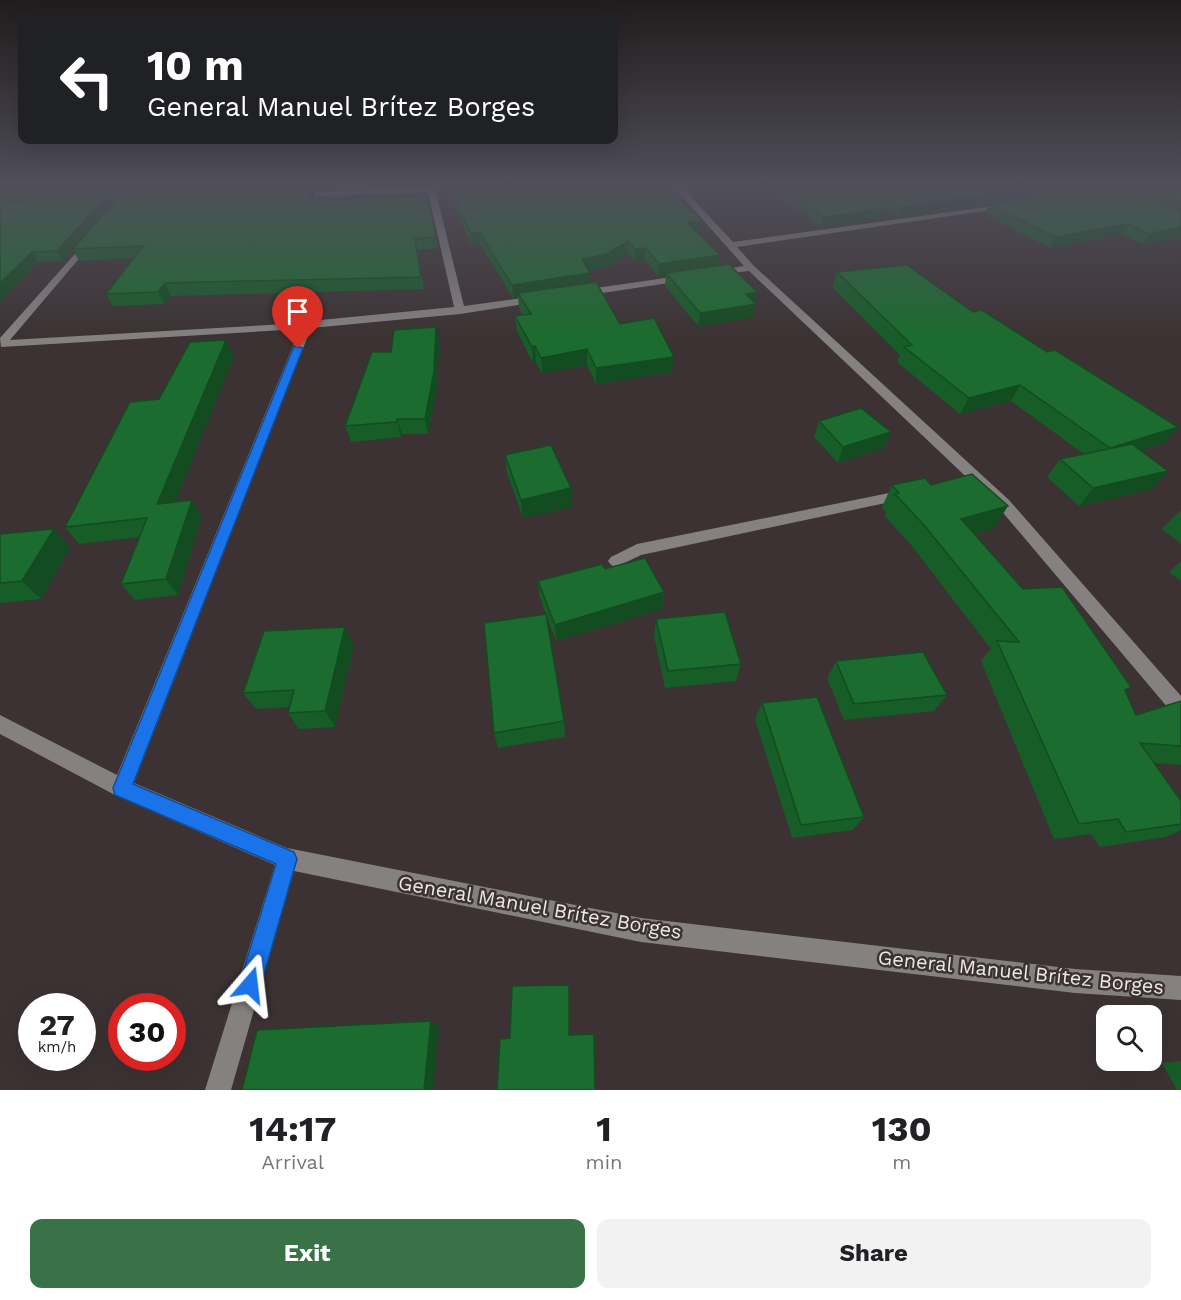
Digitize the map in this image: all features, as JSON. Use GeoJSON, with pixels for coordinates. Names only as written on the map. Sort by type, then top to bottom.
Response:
{"type":"FeatureCollection","features":[{"type":"Feature","properties":{"kind":"street"},"geometry":{"type":"LineString","coordinates":[[1,344],[93,236]]}},
{"type":"Feature","properties":{"kind":"street"},"geometry":{"type":"LineString","coordinates":[[442,236],[460,311]]}},
{"type":"Feature","properties":{"kind":"street"},"geometry":{"type":"LineString","coordinates":[[724,236],[751,268],[1004,504],[1181,709]]}},
{"type":"Feature","properties":{"kind":"street"},"geometry":{"type":"LineString","coordinates":[[732,244],[796,236]]}},
{"type":"Feature","properties":{"kind":"street"},"geometry":{"type":"LineString","coordinates":[[705,275],[751,268]]}},
{"type":"Feature","properties":{"kind":"street"},"geometry":{"type":"LineString","coordinates":[[565,296],[693,277]]}},
{"type":"Feature","properties":{"kind":"street"},"geometry":{"type":"LineString","coordinates":[[1,344],[306,327],[460,311],[553,297]]}},
{"type":"Feature","properties":{"kind":"street"},"geometry":{"type":"LineString","coordinates":[[122,788],[306,327]]}},
{"type":"Feature","properties":{"kind":"street"},"geometry":{"type":"LineString","coordinates":[[955,484],[978,480]]}},
{"type":"Feature","properties":{"kind":"street"},"geometry":{"type":"LineString","coordinates":[[616,561],[637,550],[921,491]]}},
{"type":"Feature","properties":{"kind":"street","name":"General Manuel Brítez Borges"},"geometry":{"type":"LineString","coordinates":[[0,724],[122,788],[287,859],[641,930],[1075,981],[1181,988]]}},
{"type":"Feature","properties":{"kind":"street"},"geometry":{"type":"LineString","coordinates":[[218,1090],[287,859]]}},
{"type":"Feature","properties":{"kind":"building"},"geometry":{"type":"Polygon","coordinates":[[[0,236],[71,236],[57,251],[32,252],[0,283],[0,236]]]}},
{"type":"Feature","properties":{"kind":"building"},"geometry":{"type":"Polygon","coordinates":[[[84,236],[436,237],[415,239],[421,277],[165,283],[158,292],[106,294],[143,246],[73,249],[84,236]]]}},
{"type":"Feature","properties":{"kind":"building"},"geometry":{"type":"Polygon","coordinates":[[[481,236],[700,236],[720,255],[659,264],[646,248],[635,249],[628,241],[607,254],[582,259],[590,273],[512,285],[481,236]]]}},
{"type":"Feature","properties":{"kind":"building"},"geometry":{"type":"Polygon","coordinates":[[[729,264],[757,292],[746,294],[756,304],[700,313],[666,273],[729,264]]]}},
{"type":"Feature","properties":{"kind":"building"},"geometry":{"type":"Polygon","coordinates":[[[907,265],[973,312],[982,310],[1047,352],[1055,350],[1178,427],[1110,448],[1020,385],[969,398],[904,347],[912,345],[837,272],[907,265]]]}},
{"type":"Feature","properties":{"kind":"building"},"geometry":{"type":"Polygon","coordinates":[[[596,282],[620,324],[654,318],[674,357],[596,368],[587,349],[541,358],[535,346],[532,347],[515,316],[531,314],[518,293],[596,282]]]}},
{"type":"Feature","properties":{"kind":"building"},"geometry":{"type":"Polygon","coordinates":[[[436,327],[434,372],[425,419],[397,419],[397,422],[345,426],[372,352],[391,352],[394,330],[436,327]]]}},
{"type":"Feature","properties":{"kind":"building"},"geometry":{"type":"Polygon","coordinates":[[[226,340],[157,504],[192,500],[166,579],[121,584],[147,518],[65,527],[130,402],[159,399],[190,342],[226,340]]]}},
{"type":"Feature","properties":{"kind":"building"},"geometry":{"type":"Polygon","coordinates":[[[861,408],[891,432],[843,447],[819,421],[861,408]]]}},
{"type":"Feature","properties":{"kind":"building"},"geometry":{"type":"Polygon","coordinates":[[[1132,444],[1168,471],[1093,488],[1060,459],[1132,444]]]}},
{"type":"Feature","properties":{"kind":"building"},"geometry":{"type":"Polygon","coordinates":[[[551,445],[571,488],[521,500],[505,455],[551,445]]]}},
{"type":"Feature","properties":{"kind":"building"},"geometry":{"type":"Polygon","coordinates":[[[972,474],[1008,506],[961,519],[1023,589],[1062,587],[1131,687],[1125,690],[1136,715],[1181,701],[1181,746],[1140,743],[1181,801],[1181,824],[1126,832],[1118,819],[1079,824],[997,641],[1019,642],[924,525],[895,494],[899,493],[892,485],[925,478],[931,485],[972,474]]]}},
{"type":"Feature","properties":{"kind":"building"},"geometry":{"type":"Polygon","coordinates":[[[54,529],[22,581],[0,583],[0,534],[54,529]]]}},
{"type":"Feature","properties":{"kind":"building"},"geometry":{"type":"Polygon","coordinates":[[[645,558],[664,592],[555,625],[538,581],[602,564],[605,569],[645,558]]]}},
{"type":"Feature","properties":{"kind":"building"},"geometry":{"type":"Polygon","coordinates":[[[725,612],[741,664],[668,671],[656,619],[725,612]]]}},
{"type":"Feature","properties":{"kind":"building"},"geometry":{"type":"Polygon","coordinates":[[[546,614],[564,721],[494,733],[484,623],[546,614]]]}},
{"type":"Feature","properties":{"kind":"building"},"geometry":{"type":"Polygon","coordinates":[[[345,627],[325,711],[288,713],[294,690],[243,693],[264,631],[345,627]]]}},
{"type":"Feature","properties":{"kind":"building"},"geometry":{"type":"Polygon","coordinates":[[[923,652],[947,695],[854,704],[836,661],[923,652]]]}},
{"type":"Feature","properties":{"kind":"building"},"geometry":{"type":"Polygon","coordinates":[[[817,697],[864,817],[801,825],[762,703],[817,697]]]}},
{"type":"Feature","properties":{"kind":"building"},"geometry":{"type":"Polygon","coordinates":[[[569,985],[569,1035],[594,1034],[595,1090],[497,1090],[500,1039],[510,1038],[512,986],[569,985]]]}},
{"type":"Feature","properties":{"kind":"building"},"geometry":{"type":"Polygon","coordinates":[[[431,1021],[424,1090],[242,1090],[257,1030],[431,1021]]]}},
{"type":"Feature","properties":{"kind":"route"},"geometry":{"type":"LineString","coordinates":[[250,985],[287,859],[122,788],[298,348]]}}]}
